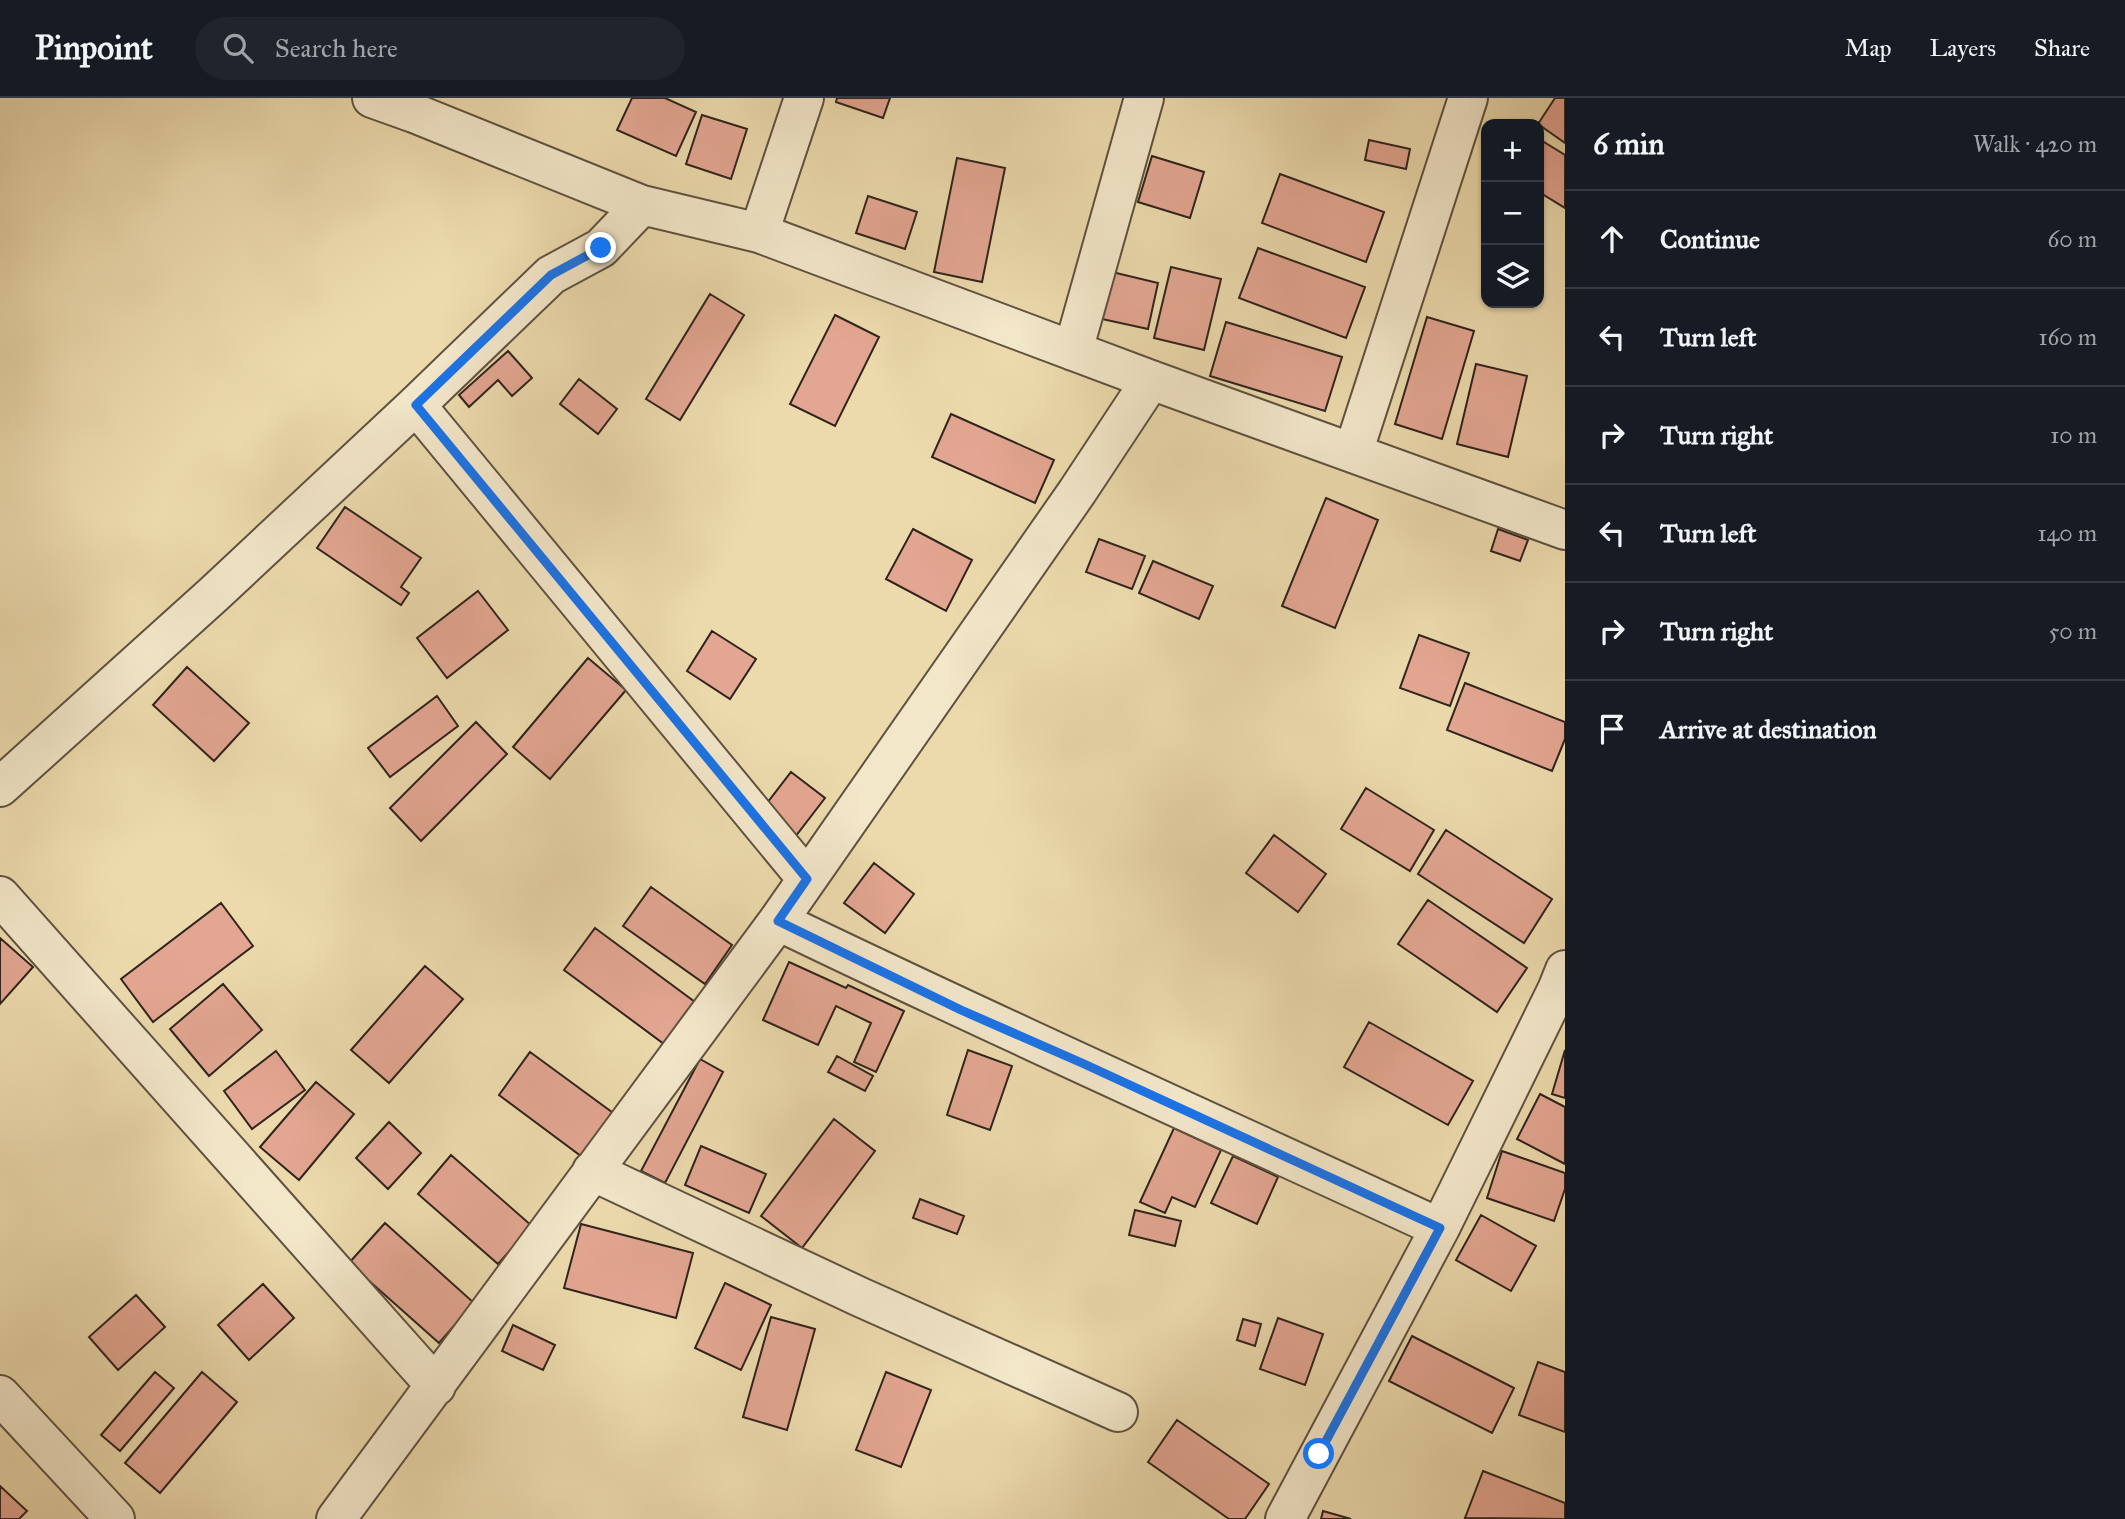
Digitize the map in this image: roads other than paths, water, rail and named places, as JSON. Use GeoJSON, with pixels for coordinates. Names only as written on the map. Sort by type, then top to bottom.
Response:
{"type":"FeatureCollection","features":[{"type":"Feature","properties":{"kind":"street"},"geometry":{"type":"LineString","coordinates":[[372,98],[418,105],[642,205],[759,233],[1151,380],[1565,530]]}},
{"type":"Feature","properties":{"kind":"street"},"geometry":{"type":"LineString","coordinates":[[759,233],[804,98]]}},
{"type":"Feature","properties":{"kind":"street"},"geometry":{"type":"LineString","coordinates":[[1073,351],[1144,98]]}},
{"type":"Feature","properties":{"kind":"street"},"geometry":{"type":"LineString","coordinates":[[1353,453],[1468,98]]}},
{"type":"Feature","properties":{"kind":"street"},"geometry":{"type":"LineString","coordinates":[[0,787],[214,594],[551,275],[601,248],[642,205]]}},
{"type":"Feature","properties":{"kind":"street"},"geometry":{"type":"LineString","coordinates":[[336,1519],[778,921],[1069,503],[1151,380]]}},
{"type":"Feature","properties":{"kind":"street"},"geometry":{"type":"LineString","coordinates":[[416,405],[807,879]]}},
{"type":"Feature","properties":{"kind":"street"},"geometry":{"type":"LineString","coordinates":[[0,896],[436,1387]]}},
{"type":"Feature","properties":{"kind":"street"},"geometry":{"type":"LineString","coordinates":[[778,921],[961,1010],[1440,1228]]}},
{"type":"Feature","properties":{"kind":"street"},"geometry":{"type":"LineString","coordinates":[[1285,1519],[1440,1228],[1565,970]]}},
{"type":"Feature","properties":{"kind":"street"},"geometry":{"type":"LineString","coordinates":[[592,1171],[860,1297],[1118,1412]]}},
{"type":"Feature","properties":{"kind":"street"},"geometry":{"type":"LineString","coordinates":[[0,1395],[115,1519]]}}]}
